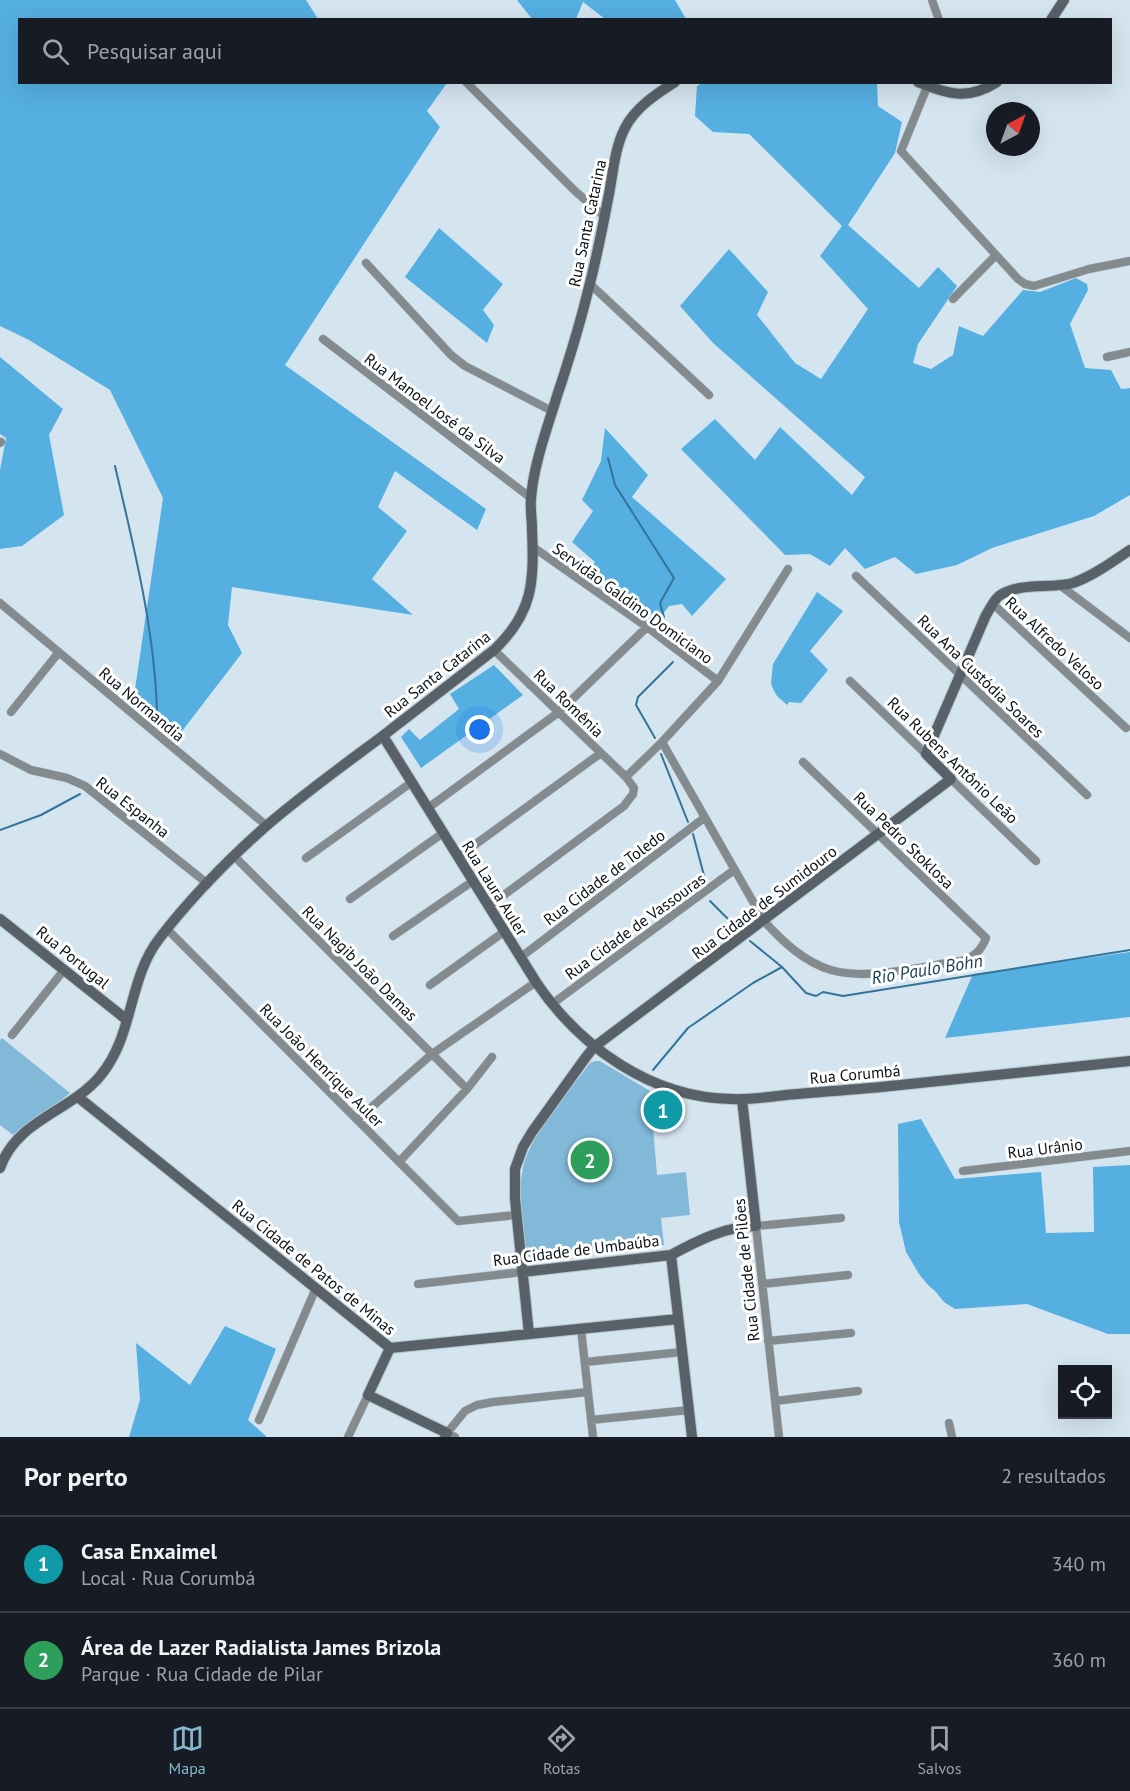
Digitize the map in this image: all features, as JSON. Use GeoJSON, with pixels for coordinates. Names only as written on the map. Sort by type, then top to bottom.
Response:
{"type":"FeatureCollection","features":[{"type":"Feature","properties":{"kind":"street"},"geometry":{"type":"LineString","coordinates":[[932,0],[938,18]]}},
{"type":"Feature","properties":{"kind":"street"},"geometry":{"type":"LineString","coordinates":[[1052,18],[1064,0]]}},
{"type":"Feature","properties":{"kind":"street"},"geometry":{"type":"LineString","coordinates":[[468,84],[575,191],[605,217]]}},
{"type":"Feature","properties":{"kind":"street","name":"Rua Santa Catarina"},"geometry":{"type":"LineString","coordinates":[[0,1168],[7,1151],[21,1134],[78,1097],[91,1086],[112,1060],[120,1043],[145,961],[167,928],[234,856],[267,826],[494,650],[516,626],[528,599],[532,576],[531,498],[540,455],[576,339],[605,217],[619,145],[625,128],[633,116],[647,102],[672,84]]}},
{"type":"Feature","properties":{"kind":"street"},"geometry":{"type":"LineString","coordinates":[[994,84],[967,94],[947,93],[925,84],[901,151],[1018,279],[1030,286],[1089,268],[1130,261]]}},
{"type":"Feature","properties":{"kind":"street"},"geometry":{"type":"LineString","coordinates":[[953,299],[996,255]]}},
{"type":"Feature","properties":{"kind":"street"},"geometry":{"type":"LineString","coordinates":[[366,262],[451,355],[465,366],[552,411]]}},
{"type":"Feature","properties":{"kind":"street"},"geometry":{"type":"LineString","coordinates":[[590,284],[709,395]]}},
{"type":"Feature","properties":{"kind":"street","name":"Rua Manoel José da Silva"},"geometry":{"type":"LineString","coordinates":[[323,339],[531,498]]}},
{"type":"Feature","properties":{"kind":"street"},"geometry":{"type":"LineString","coordinates":[[1107,357],[1130,352]]}},
{"type":"Feature","properties":{"kind":"street","name":"Servidão Galdino Domiciano"},"geometry":{"type":"LineString","coordinates":[[533,547],[647,627],[718,681]]}},
{"type":"Feature","properties":{"kind":"street"},"geometry":{"type":"LineString","coordinates":[[926,754],[998,597],[1012,590],[1061,586],[1086,578],[1130,550]]}},
{"type":"Feature","properties":{"kind":"street"},"geometry":{"type":"LineString","coordinates":[[489,906],[624,806],[633,794],[634,788],[626,777],[718,681],[788,569]]}},
{"type":"Feature","properties":{"kind":"street","name":"Rua Ana Custódia Soares"},"geometry":{"type":"LineString","coordinates":[[856,576],[1087,795]]}},
{"type":"Feature","properties":{"kind":"street"},"geometry":{"type":"LineString","coordinates":[[1061,586],[1130,638]]}},
{"type":"Feature","properties":{"kind":"street","name":"Rua Normandia"},"geometry":{"type":"LineString","coordinates":[[0,603],[267,826]]}},
{"type":"Feature","properties":{"kind":"street","name":"Rua Alfredo Veloso"},"geometry":{"type":"LineString","coordinates":[[993,604],[1126,728]]}},
{"type":"Feature","properties":{"kind":"street"},"geometry":{"type":"LineString","coordinates":[[428,808],[559,712],[647,627]]}},
{"type":"Feature","properties":{"kind":"street","name":"Rua Romênia"},"geometry":{"type":"LineString","coordinates":[[494,650],[626,777]]}},
{"type":"Feature","properties":{"kind":"street"},"geometry":{"type":"LineString","coordinates":[[11,712],[59,652]]}},
{"type":"Feature","properties":{"kind":"street","name":"Rua Rubens Antônio Leão"},"geometry":{"type":"LineString","coordinates":[[850,681],[1036,861]]}},
{"type":"Feature","properties":{"kind":"street","name":"Rua Laura Auler"},"geometry":{"type":"LineString","coordinates":[[383,736],[536,982],[552,1004],[594,1047]]}},
{"type":"Feature","properties":{"kind":"street"},"geometry":{"type":"LineString","coordinates":[[662,742],[764,921]]}},
{"type":"Feature","properties":{"kind":"street"},"geometry":{"type":"LineString","coordinates":[[458,857],[601,753]]}},
{"type":"Feature","properties":{"kind":"street","name":"Rua Espanha"},"geometry":{"type":"LineString","coordinates":[[0,754],[31,770],[67,777],[86,786],[208,884]]}},
{"type":"Feature","properties":{"kind":"street","name":"Rua Pedro Stoklosa"},"geometry":{"type":"LineString","coordinates":[[764,921],[788,945],[807,958],[830,970],[852,974],[881,973],[961,961],[978,953],[986,938],[803,762]]}},
{"type":"Feature","properties":{"kind":"street","name":"Rua Cidade de Sumidouro"},"geometry":{"type":"LineString","coordinates":[[529,1334],[516,1215],[515,1168],[523,1147],[539,1122],[594,1047],[951,779]]}},
{"type":"Feature","properties":{"kind":"street"},"geometry":{"type":"LineString","coordinates":[[306,858],[412,782]]}},
{"type":"Feature","properties":{"kind":"street","name":"Rua Cidade de Toledo"},"geometry":{"type":"LineString","coordinates":[[520,957],[704,818]]}},
{"type":"Feature","properties":{"kind":"street"},"geometry":{"type":"LineString","coordinates":[[350,899],[443,832]]}},
{"type":"Feature","properties":{"kind":"street","name":"Rua Nagib João Damas"},"geometry":{"type":"LineString","coordinates":[[234,856],[467,1089]]}},
{"type":"Feature","properties":{"kind":"street","name":"Rua Cidade de Vassouras"},"geometry":{"type":"LineString","coordinates":[[552,1004],[734,870]]}},
{"type":"Feature","properties":{"kind":"street"},"geometry":{"type":"LineString","coordinates":[[393,936],[473,881]]}},
{"type":"Feature","properties":{"kind":"street","name":"Rua Portugal"},"geometry":{"type":"LineString","coordinates":[[0,918],[127,1020]]}},
{"type":"Feature","properties":{"kind":"street","name":"Rua João Henrique Auler"},"geometry":{"type":"LineString","coordinates":[[167,928],[458,1221],[516,1215]]}},
{"type":"Feature","properties":{"kind":"street"},"geometry":{"type":"LineString","coordinates":[[430,985],[505,931]]}},
{"type":"Feature","properties":{"kind":"street"},"geometry":{"type":"LineString","coordinates":[[12,1035],[64,970]]}},
{"type":"Feature","properties":{"kind":"street"},"geometry":{"type":"LineString","coordinates":[[357,1120],[432,1054],[536,982]]}},
{"type":"Feature","properties":{"kind":"street","name":"Rua Corumbá"},"geometry":{"type":"LineString","coordinates":[[594,1047],[617,1063],[656,1083],[705,1096],[742,1099],[1130,1061]]}},
{"type":"Feature","properties":{"kind":"street"},"geometry":{"type":"LineString","coordinates":[[399,1162],[467,1089],[492,1057]]}},
{"type":"Feature","properties":{"kind":"street","name":"Rua Cidade de Patos de Minas"},"geometry":{"type":"LineString","coordinates":[[78,1097],[390,1348],[678,1319]]}},
{"type":"Feature","properties":{"kind":"street","name":"Rua Cidade de Pilões"},"geometry":{"type":"LineString","coordinates":[[742,1099],[779,1437]]}},
{"type":"Feature","properties":{"kind":"street","name":"Rua Urânio"},"geometry":{"type":"LineString","coordinates":[[963,1171],[1130,1151]]}},
{"type":"Feature","properties":{"kind":"street","name":"Rua Cidade de Umbaúba"},"geometry":{"type":"LineString","coordinates":[[418,1284],[671,1255],[691,1244],[747,1226],[841,1218]]}},
{"type":"Feature","properties":{"kind":"street"},"geometry":{"type":"LineString","coordinates":[[671,1255],[692,1437]]}},
{"type":"Feature","properties":{"kind":"street"},"geometry":{"type":"LineString","coordinates":[[762,1284],[848,1275]]}},
{"type":"Feature","properties":{"kind":"street"},"geometry":{"type":"LineString","coordinates":[[259,1420],[316,1288]]}},
{"type":"Feature","properties":{"kind":"street"},"geometry":{"type":"LineString","coordinates":[[581,1329],[592,1437]]}},
{"type":"Feature","properties":{"kind":"street"},"geometry":{"type":"LineString","coordinates":[[768,1341],[852,1333]]}},
{"type":"Feature","properties":{"kind":"street"},"geometry":{"type":"LineString","coordinates":[[348,1437],[390,1348]]}},
{"type":"Feature","properties":{"kind":"street"},"geometry":{"type":"LineString","coordinates":[[585,1362],[682,1352]]}},
{"type":"Feature","properties":{"kind":"street"},"geometry":{"type":"LineString","coordinates":[[775,1401],[858,1391]]}},
{"type":"Feature","properties":{"kind":"street"},"geometry":{"type":"LineString","coordinates":[[368,1395],[449,1436],[460,1416],[471,1407],[485,1403],[588,1392]]}},
{"type":"Feature","properties":{"kind":"street"},"geometry":{"type":"LineString","coordinates":[[591,1420],[689,1410]]}},
{"type":"Feature","properties":{"kind":"street"},"geometry":{"type":"LineString","coordinates":[[949,1423],[952,1437]]}},
{"type":"Feature","properties":{"kind":"shaded area"},"geometry":{"type":"Polygon","coordinates":[[[0,0],[306,0],[317,18],[18,18],[18,84],[446,84],[427,111],[440,127],[285,365],[486,509],[477,530],[395,471],[378,507],[407,531],[372,579],[413,615],[232,587],[228,625],[242,653],[176,739],[133,703],[163,498],[110,390],[29,340],[0,326],[0,0]]]}},
{"type":"Feature","properties":{"kind":"shaded area"},"geometry":{"type":"Polygon","coordinates":[[[517,0],[675,0],[685,18],[604,18],[583,2],[576,18],[531,18],[517,0]]]}},
{"type":"Feature","properties":{"kind":"shaded area"},"geometry":{"type":"Polygon","coordinates":[[[700,84],[877,84],[878,106],[902,122],[895,153],[848,225],[919,288],[938,267],[957,286],[918,344],[913,363],[931,369],[953,355],[959,326],[983,336],[1023,290],[1040,292],[1076,278],[1087,284],[1088,290],[1070,324],[1085,368],[1111,370],[1121,389],[1130,388],[1130,495],[1094,516],[992,548],[957,565],[916,574],[895,557],[865,569],[845,548],[830,566],[810,554],[785,555],[681,449],[715,419],[755,460],[780,427],[852,495],[865,477],[713,343],[680,306],[729,249],[768,292],[757,315],[795,363],[821,379],[868,309],[820,256],[842,226],[749,134],[713,132],[695,116],[697,86],[700,84]]]}},
{"type":"Feature","properties":{"kind":"shaded area"},"geometry":{"type":"Polygon","coordinates":[[[439,228],[503,284],[483,310],[494,325],[487,343],[405,277],[439,228]]]}},
{"type":"Feature","properties":{"kind":"shaded area"},"geometry":{"type":"Polygon","coordinates":[[[0,357],[63,409],[49,435],[64,515],[22,546],[0,549],[0,470],[6,438],[0,434],[0,357]]]}},
{"type":"Feature","properties":{"kind":"shaded area"},"geometry":{"type":"Polygon","coordinates":[[[605,428],[648,475],[632,497],[726,579],[692,616],[682,604],[669,606],[655,624],[588,572],[595,562],[572,542],[593,511],[582,500],[601,461],[605,428]]]}},
{"type":"Feature","properties":{"kind":"shaded area"},"geometry":{"type":"Polygon","coordinates":[[[817,592],[843,611],[810,651],[828,670],[801,703],[789,702],[787,705],[773,689],[771,683],[773,664],[817,592]]]}},
{"type":"Feature","properties":{"kind":"shaded area"},"geometry":{"type":"Polygon","coordinates":[[[494,665],[523,695],[421,768],[401,737],[409,729],[420,740],[459,709],[450,694],[494,665]]]}},
{"type":"Feature","properties":{"kind":"shaded area"},"geometry":{"type":"Polygon","coordinates":[[[1130,952],[1130,1017],[945,1038],[973,974],[1130,952]]]}},
{"type":"Feature","properties":{"kind":"shaded area"},"geometry":{"type":"Polygon","coordinates":[[[2,1038],[70,1093],[13,1135],[0,1125],[0,1040],[2,1038]]]}},
{"type":"Feature","properties":{"kind":"shaded area"},"geometry":{"type":"Polygon","coordinates":[[[600,1061],[650,1091],[657,1175],[686,1172],[690,1215],[661,1218],[664,1245],[526,1257],[521,1179],[527,1155],[533,1141],[551,1114],[590,1063],[600,1061]]]}},
{"type":"Feature","properties":{"kind":"shaded area"},"geometry":{"type":"Polygon","coordinates":[[[921,1119],[955,1179],[1041,1172],[1046,1233],[1094,1232],[1093,1167],[1130,1165],[1130,1334],[1108,1334],[1027,1304],[955,1309],[944,1302],[919,1274],[906,1252],[899,1222],[898,1124],[921,1119]]]}},
{"type":"Feature","properties":{"kind":"shaded area"},"geometry":{"type":"Polygon","coordinates":[[[225,1326],[276,1349],[248,1420],[267,1437],[129,1437],[140,1400],[136,1343],[190,1385],[225,1326]]]}},
{"type":"Feature","properties":{"kind":"waterway","name":"Rio Paulo Bohn"},"geometry":{"type":"LineString","coordinates":[[608,458],[615,485],[674,578],[660,603],[664,617]]}},
{"type":"Feature","properties":{"kind":"waterway"},"geometry":{"type":"LineString","coordinates":[[115,466],[148,620],[157,714]]}},
{"type":"Feature","properties":{"kind":"waterway","name":"Rio Paulo Bohn"},"geometry":{"type":"LineString","coordinates":[[655,738],[636,705],[638,697],[673,662]]}},
{"type":"Feature","properties":{"kind":"waterway","name":"Rio Paulo Bohn"},"geometry":{"type":"LineString","coordinates":[[661,754],[688,822]]}},
{"type":"Feature","properties":{"kind":"waterway"},"geometry":{"type":"LineString","coordinates":[[0,830],[41,815],[80,794]]}},
{"type":"Feature","properties":{"kind":"waterway","name":"Rio Paulo Bohn"},"geometry":{"type":"LineString","coordinates":[[693,834],[706,883]]}},
{"type":"Feature","properties":{"kind":"waterway","name":"Rio Paulo Bohn"},"geometry":{"type":"LineString","coordinates":[[710,901],[740,931]]}},
{"type":"Feature","properties":{"kind":"waterway","name":"Rio Paulo Bohn"},"geometry":{"type":"LineString","coordinates":[[750,941],[782,967],[806,993],[816,996],[823,992],[843,996],[1130,950]]}},
{"type":"Feature","properties":{"kind":"waterway"},"geometry":{"type":"LineString","coordinates":[[653,1070],[688,1028],[753,983],[782,967]]}},
{"type":"Feature","properties":{"kind":"place","name":"Casa Enxaimel"},"geometry":{"type":"Point","coordinates":[663,1110]}},
{"type":"Feature","properties":{"kind":"place","name":"Área de Lazer Radialista James Brizola"},"geometry":{"type":"Point","coordinates":[590,1160]}}]}
